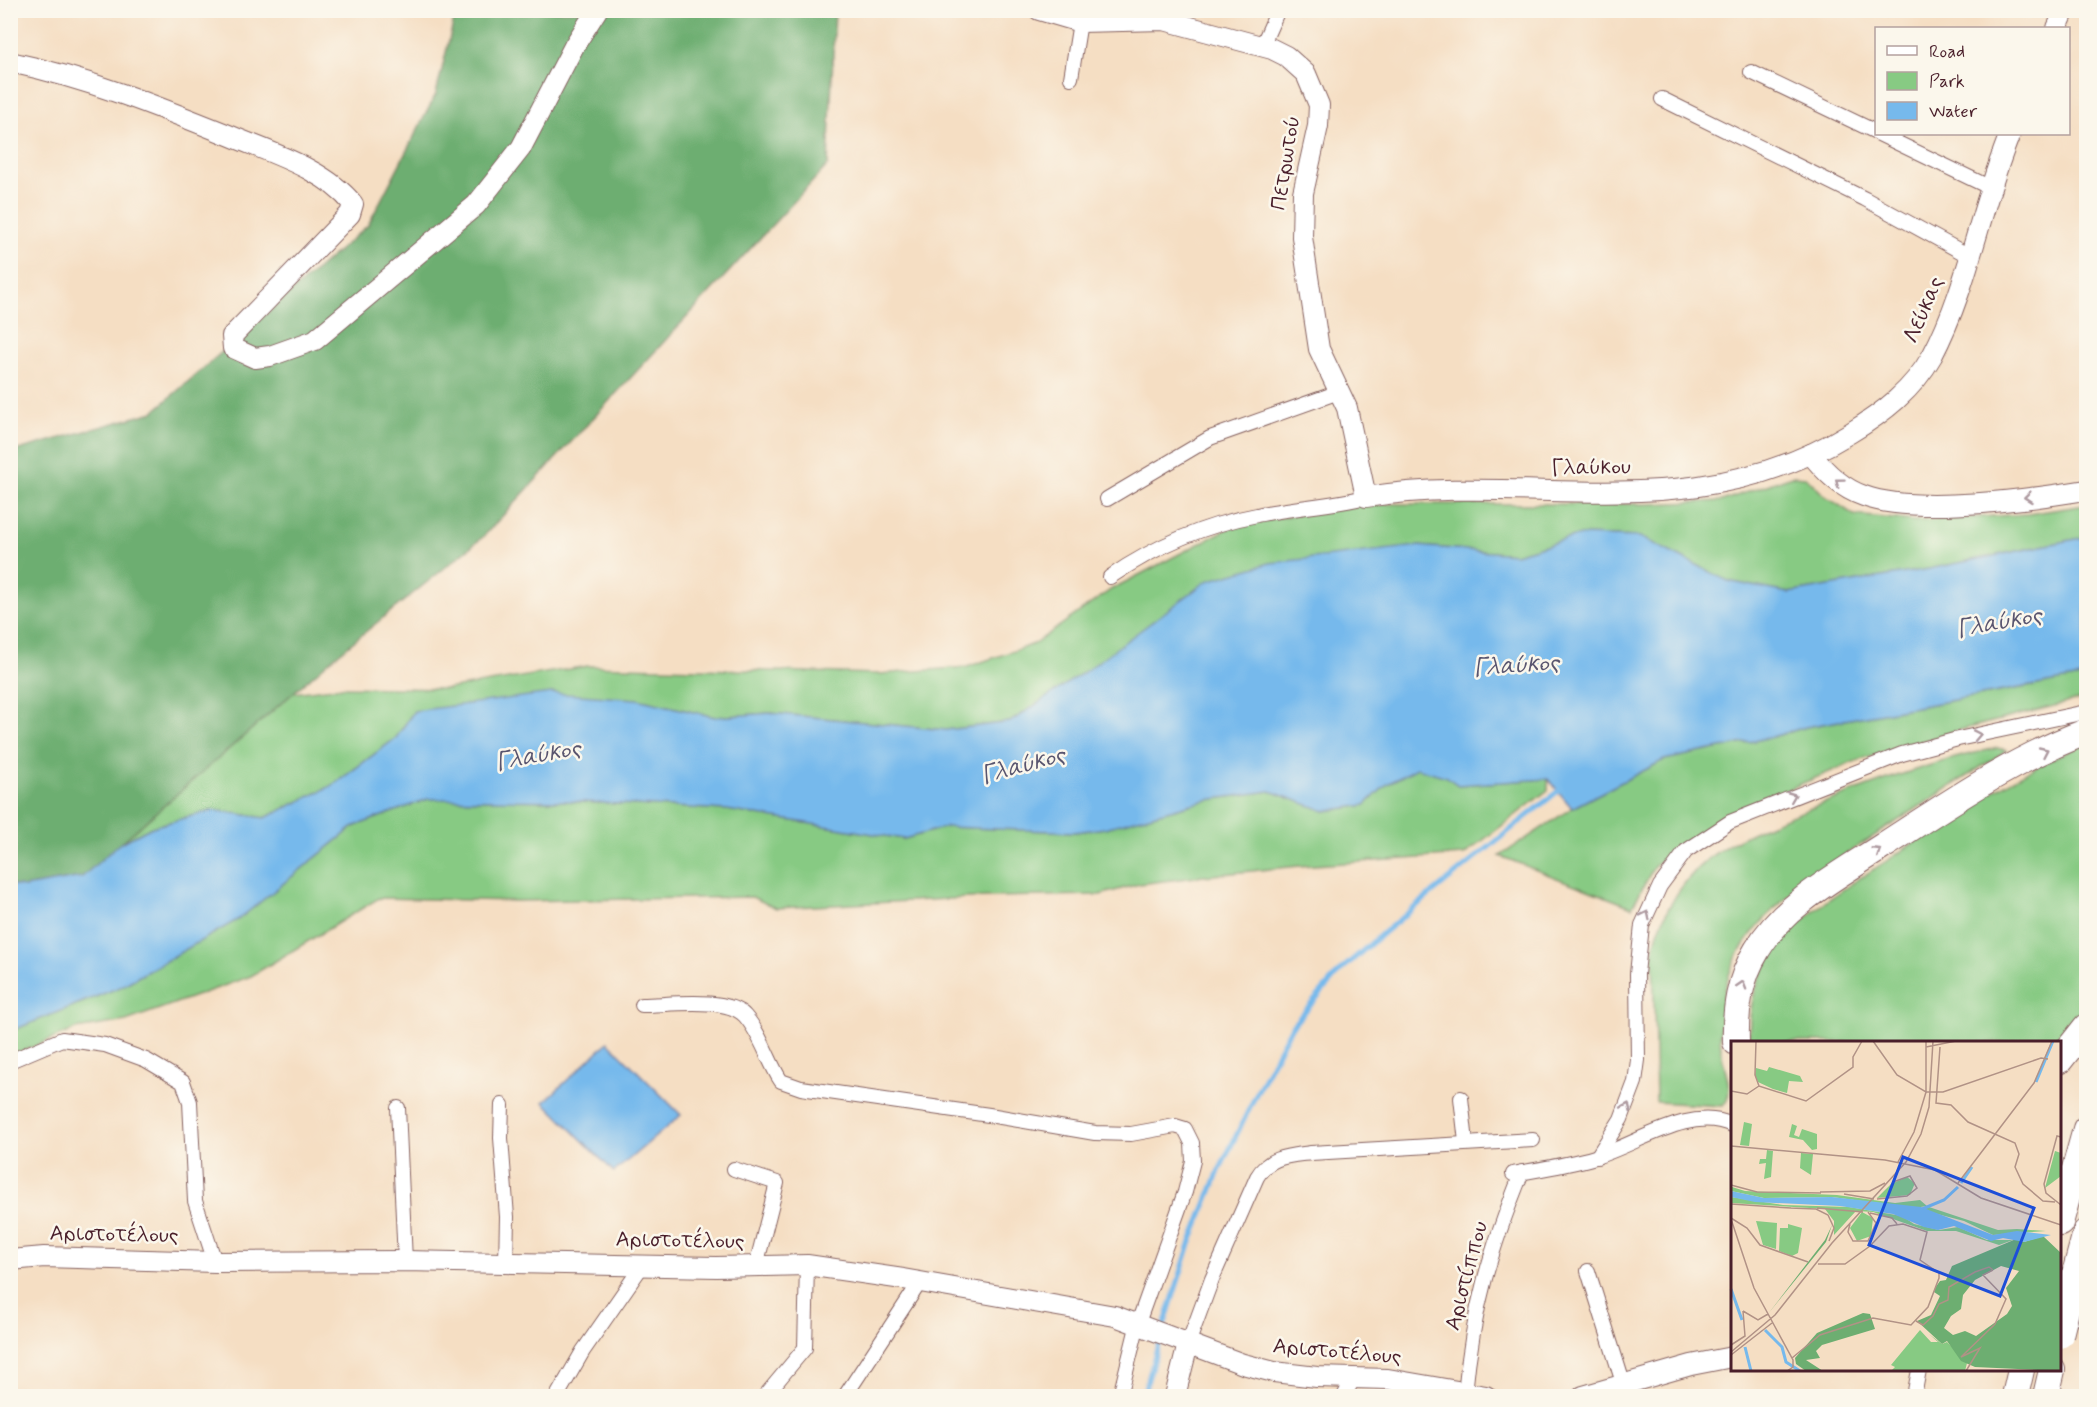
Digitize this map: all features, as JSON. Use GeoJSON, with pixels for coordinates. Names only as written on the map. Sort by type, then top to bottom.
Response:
{"type":"FeatureCollection","features":[{"type":"Feature","properties":{"kind":"highway"},"geometry":{"type":"LineString","coordinates":[[1736,1041],[1735,1020],[1741,984],[1757,949],[1786,915],[1819,888],[2007,768],[2086,732]]}},
{"type":"Feature","properties":{"kind":"highway"},"geometry":{"type":"LineString","coordinates":[[2061,1059],[2086,1027]]}},
{"type":"Feature","properties":{"kind":"highway"},"geometry":{"type":"LineString","coordinates":[[2061,1218],[2086,1129]]}},
{"type":"Feature","properties":{"kind":"highway"},"geometry":{"type":"LineString","coordinates":[[2061,1331],[2086,1232]]}},
{"type":"Feature","properties":{"kind":"highway"},"geometry":{"type":"LineString","coordinates":[[2015,1396],[2021,1371]]}},
{"type":"Feature","properties":{"kind":"highway"},"geometry":{"type":"LineString","coordinates":[[2046,1396],[2052,1371]]}},
{"type":"Feature","properties":{"kind":"street"},"geometry":{"type":"LineString","coordinates":[[10,62],[100,85],[157,106],[306,169],[345,194],[353,204],[350,214],[238,327],[232,336],[233,348],[255,358],[270,356],[315,340],[476,205],[521,148],[574,46],[597,10]]}},
{"type":"Feature","properties":{"kind":"street","name":"Πετρωτού"},"geometry":{"type":"LineString","coordinates":[[1039,10],[1080,22],[1164,20],[1262,46],[1286,56],[1306,74],[1319,105],[1318,126],[1303,193],[1301,224],[1317,339],[1322,357],[1350,418],[1366,497]]}},
{"type":"Feature","properties":{"kind":"street"},"geometry":{"type":"LineString","coordinates":[[1262,46],[1278,10]]}},
{"type":"Feature","properties":{"kind":"street"},"geometry":{"type":"LineString","coordinates":[[2057,27],[2065,10]]}},
{"type":"Feature","properties":{"kind":"street"},"geometry":{"type":"LineString","coordinates":[[1071,78],[1080,22]]}},
{"type":"Feature","properties":{"kind":"street"},"geometry":{"type":"LineString","coordinates":[[1751,72],[1875,132]]}},
{"type":"Feature","properties":{"kind":"street"},"geometry":{"type":"LineString","coordinates":[[1662,99],[1856,195],[1971,257]]}},
{"type":"Feature","properties":{"kind":"street"},"geometry":{"type":"LineString","coordinates":[[1882,135],[1991,188]]}},
{"type":"Feature","properties":{"kind":"street","name":"Λεύκας"},"geometry":{"type":"LineString","coordinates":[[1811,454],[1880,413],[1913,383],[1931,357],[1948,322],[2010,135]]}},
{"type":"Feature","properties":{"kind":"street"},"geometry":{"type":"LineString","coordinates":[[1107,499],[1210,438],[1340,392]]}},
{"type":"Feature","properties":{"kind":"street"},"geometry":{"type":"LineString","coordinates":[[1811,454],[1824,471],[1843,486],[1863,496],[1887,502],[1921,504],[1971,502],[2086,489]]}},
{"type":"Feature","properties":{"kind":"street","name":"Γλαύκου"},"geometry":{"type":"LineString","coordinates":[[1366,497],[1433,491],[1600,493],[1690,488],[1787,466],[1811,454]]}},
{"type":"Feature","properties":{"kind":"street"},"geometry":{"type":"LineString","coordinates":[[1110,577],[1154,550],[1212,527],[1260,514],[1366,497]]}},
{"type":"Feature","properties":{"kind":"street"},"geometry":{"type":"LineString","coordinates":[[1597,1157],[1621,1119],[1635,1082],[1638,1060],[1637,974],[1641,925],[1660,886],[1686,851],[1730,822],[1902,754],[1958,739],[2086,712]]}},
{"type":"Feature","properties":{"kind":"street"},"geometry":{"type":"LineString","coordinates":[[642,1005],[717,1005],[741,1012],[753,1028],[781,1081],[801,1088],[1095,1133],[1131,1134],[1175,1126],[1185,1129],[1192,1143],[1193,1161],[1120,1396]]}},
{"type":"Feature","properties":{"kind":"street","name":"Αριστοτέλους"},"geometry":{"type":"LineString","coordinates":[[10,1061],[62,1039],[105,1045],[146,1060],[183,1082],[190,1102],[195,1201],[216,1262]]}},
{"type":"Feature","properties":{"kind":"street"},"geometry":{"type":"LineString","coordinates":[[1461,1098],[1466,1142]]}},
{"type":"Feature","properties":{"kind":"street"},"geometry":{"type":"LineString","coordinates":[[502,1105],[501,1138],[507,1217],[506,1263]]}},
{"type":"Feature","properties":{"kind":"street"},"geometry":{"type":"LineString","coordinates":[[398,1108],[405,1261]]}},
{"type":"Feature","properties":{"kind":"street"},"geometry":{"type":"LineString","coordinates":[[1597,1157],[1689,1122],[1720,1120],[1731,1125]]}},
{"type":"Feature","properties":{"kind":"street"},"geometry":{"type":"LineString","coordinates":[[1175,1396],[1184,1342],[1257,1177],[1268,1162],[1280,1157],[1311,1153],[1466,1142],[1533,1140]]}},
{"type":"Feature","properties":{"kind":"street","name":"Αριστίππου"},"geometry":{"type":"LineString","coordinates":[[1480,1396],[1472,1330],[1480,1289],[1517,1173],[1597,1157]]}},
{"type":"Feature","properties":{"kind":"street"},"geometry":{"type":"LineString","coordinates":[[734,1169],[777,1182],[756,1266]]}},
{"type":"Feature","properties":{"kind":"street","name":"Αριστοτέλους"},"geometry":{"type":"LineString","coordinates":[[10,1260],[44,1257],[216,1262],[405,1261],[642,1266],[807,1265],[1115,1316],[1274,1372],[1317,1377],[1354,1376],[1395,1380],[1480,1396]]}},
{"type":"Feature","properties":{"kind":"street"},"geometry":{"type":"LineString","coordinates":[[765,1396],[805,1348],[807,1265]]}},
{"type":"Feature","properties":{"kind":"street"},"geometry":{"type":"LineString","coordinates":[[557,1396],[583,1351],[642,1266]]}},
{"type":"Feature","properties":{"kind":"street"},"geometry":{"type":"LineString","coordinates":[[1588,1271],[1624,1386]]}},
{"type":"Feature","properties":{"kind":"street"},"geometry":{"type":"LineString","coordinates":[[845,1396],[920,1282]]}},
{"type":"Feature","properties":{"kind":"street"},"geometry":{"type":"LineString","coordinates":[[2061,1317],[2086,1314]]}},
{"type":"Feature","properties":{"kind":"street"},"geometry":{"type":"LineString","coordinates":[[1583,1396],[1691,1365],[1731,1357]]}},
{"type":"Feature","properties":{"kind":"street"},"geometry":{"type":"LineString","coordinates":[[1914,1396],[1919,1371]]}},
{"type":"Feature","properties":{"kind":"street"},"geometry":{"type":"LineString","coordinates":[[1344,1396],[1354,1376]]}},
{"type":"Feature","properties":{"kind":"green space"},"geometry":{"type":"Polygon","coordinates":[[[456,11],[835,11],[828,165],[483,537],[332,659],[82,877],[24,887],[11,885],[11,452],[153,412],[368,225],[436,94],[456,11]]]}},
{"type":"Feature","properties":{"kind":"green space"},"geometry":{"type":"Polygon","coordinates":[[[1792,476],[1806,477],[1825,496],[1854,515],[1915,521],[2028,514],[2086,505],[2086,537],[1929,569],[1788,593],[1728,581],[1640,537],[1581,535],[1515,554],[1418,546],[1087,670],[1010,722],[946,730],[770,713],[715,717],[637,699],[414,711],[396,738],[333,785],[265,818],[213,810],[152,827],[119,844],[293,693],[342,687],[447,689],[588,666],[879,674],[967,667],[1034,644],[1112,589],[1235,525],[1363,504],[1648,504],[1722,501],[1792,476]]]}},
{"type":"Feature","properties":{"kind":"green space"},"geometry":{"type":"Polygon","coordinates":[[[2086,676],[2086,698],[1956,731],[1851,763],[1720,818],[1655,865],[1632,907],[1500,856],[1572,808],[1664,760],[1772,737],[1806,727],[2086,676]]]}},
{"type":"Feature","properties":{"kind":"green space"},"geometry":{"type":"Polygon","coordinates":[[[2086,744],[2086,1008],[2061,1042],[1749,1041],[1753,997],[1760,976],[1771,956],[1797,926],[1828,900],[1987,795],[2086,744]]]}},
{"type":"Feature","properties":{"kind":"green space"},"geometry":{"type":"Polygon","coordinates":[[[1997,748],[2007,750],[1823,869],[1786,898],[1753,932],[1736,958],[1722,1002],[1721,1049],[1729,1086],[1729,1094],[1723,1106],[1656,1102],[1653,950],[1669,907],[1696,869],[1732,843],[1784,819],[1909,772],[1997,748]]]}},
{"type":"Feature","properties":{"kind":"green space"},"geometry":{"type":"Polygon","coordinates":[[[1417,767],[1447,777],[1458,785],[1548,779],[1548,790],[1464,855],[1299,866],[1204,876],[1139,884],[1100,895],[987,897],[776,908],[752,897],[517,901],[379,898],[251,976],[126,1021],[76,1029],[11,1056],[11,1031],[120,987],[239,919],[355,826],[428,799],[565,801],[727,810],[904,839],[946,827],[1075,832],[1105,828],[1207,800],[1270,791],[1326,811],[1365,805],[1387,784],[1417,767]]]}},
{"type":"Feature","properties":{"kind":"water","name":"Γλαύκος"},"geometry":{"type":"Polygon","coordinates":[[[1581,535],[1640,537],[1728,581],[1788,593],[1929,569],[2086,537],[2086,676],[1806,727],[1772,737],[1664,760],[1572,808],[1548,779],[1458,785],[1447,777],[1417,768],[1387,784],[1365,805],[1325,811],[1270,791],[1207,800],[1105,828],[1075,832],[946,827],[904,839],[727,810],[565,801],[428,799],[355,826],[239,919],[120,987],[11,1031],[11,885],[24,887],[82,877],[119,844],[152,827],[213,810],[265,818],[333,785],[396,738],[414,711],[551,693],[637,699],[715,717],[770,713],[946,730],[1010,722],[1087,670],[1207,581],[1270,563],[1418,546],[1515,554],[1581,535]]]}},
{"type":"Feature","properties":{"kind":"water"},"geometry":{"type":"Polygon","coordinates":[[[608,1042],[681,1115],[614,1172],[544,1102],[608,1042]]]}},
{"type":"Feature","properties":{"kind":"waterway"},"geometry":{"type":"LineString","coordinates":[[1163,1329],[1189,1247],[1219,1171],[1292,1026],[1341,970],[1383,933],[1563,787]]}},
{"type":"Feature","properties":{"kind":"waterway"},"geometry":{"type":"LineString","coordinates":[[1143,1396],[1160,1338]]}}]}
